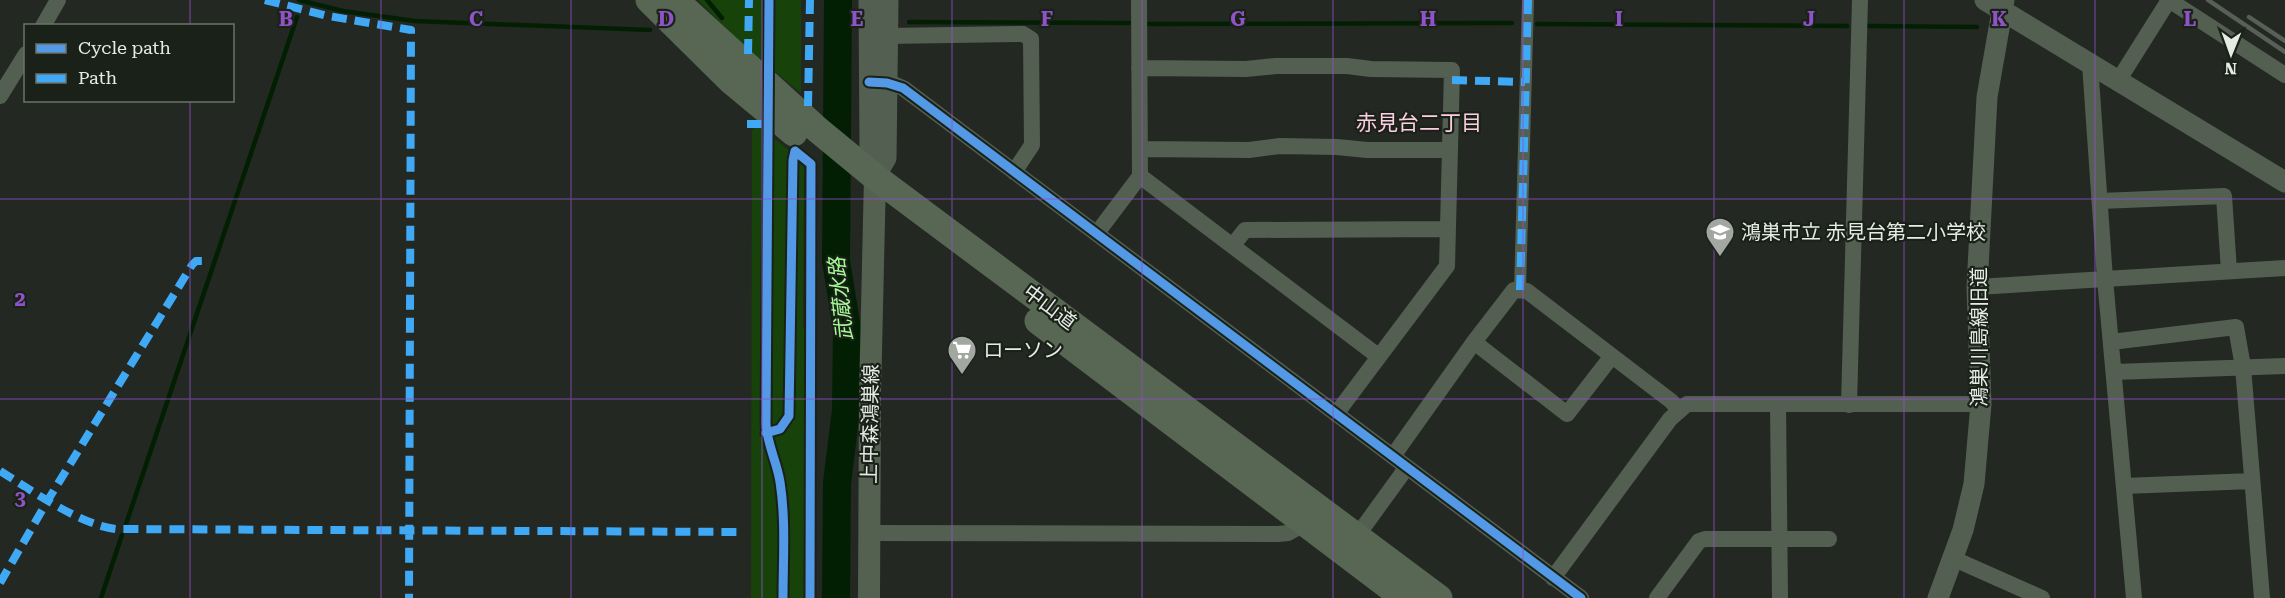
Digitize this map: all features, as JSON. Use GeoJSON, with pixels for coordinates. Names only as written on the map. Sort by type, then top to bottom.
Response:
{"type":"FeatureCollection","features":[{"type":"Feature","properties":{"kind":"highway","name":"中山道"},"geometry":{"type":"LineString","coordinates":[[649,0],[730,80],[818,141]]}},
{"type":"Feature","properties":{"kind":"highway","name":"中山道"},"geometry":{"type":"LineString","coordinates":[[675,0],[818,141],[866,181],[1305,524],[1404,598]]}},
{"type":"Feature","properties":{"kind":"highway","name":"中山道"},"geometry":{"type":"LineString","coordinates":[[866,181],[1357,536],[1439,598]]}},
{"type":"Feature","properties":{"kind":"main road","name":"上中森鴻巣線"},"geometry":{"type":"LineString","coordinates":[[866,181],[868,598]]}},
{"type":"Feature","properties":{"kind":"street"},"geometry":{"type":"LineString","coordinates":[[44,24],[58,0]]}},
{"type":"Feature","properties":{"kind":"street"},"geometry":{"type":"LineString","coordinates":[[869,0],[878,83]]}},
{"type":"Feature","properties":{"kind":"street"},"geometry":{"type":"LineString","coordinates":[[866,181],[886,36],[888,0]]}},
{"type":"Feature","properties":{"kind":"street"},"geometry":{"type":"LineString","coordinates":[[1097,233],[1140,176],[1139,0]]}},
{"type":"Feature","properties":{"kind":"street"},"geometry":{"type":"LineString","coordinates":[[1520,290],[1528,0]]}},
{"type":"Feature","properties":{"kind":"street"},"geometry":{"type":"LineString","coordinates":[[1849,405],[1860,0]]}},
{"type":"Feature","properties":{"kind":"street"},"geometry":{"type":"LineString","coordinates":[[2118,81],[2169,0],[2285,75]]}},
{"type":"Feature","properties":{"kind":"street"},"geometry":{"type":"LineString","coordinates":[[1997,4],[2090,64],[2285,182]]}},
{"type":"Feature","properties":{"kind":"street","name":"鴻巣川島線旧道"},"geometry":{"type":"LineString","coordinates":[[1938,598],[1963,530],[1974,484],[1981,404],[1977,287],[1987,97],[1997,4]]}},
{"type":"Feature","properties":{"kind":"street"},"geometry":{"type":"LineString","coordinates":[[886,36],[1023,34],[1031,39],[1032,145],[1014,172]]}},
{"type":"Feature","properties":{"kind":"street"},"geometry":{"type":"LineString","coordinates":[[0,96],[24,57]]}},
{"type":"Feature","properties":{"kind":"street"},"geometry":{"type":"LineString","coordinates":[[2090,64],[2105,279],[2134,598]]}},
{"type":"Feature","properties":{"kind":"street"},"geometry":{"type":"LineString","coordinates":[[1139,68],[1246,69],[1276,66],[1347,66],[1371,69],[1452,70],[1447,266],[1336,414]]}},
{"type":"Feature","properties":{"kind":"street"},"geometry":{"type":"LineString","coordinates":[[878,83],[903,88],[1581,598]]}},
{"type":"Feature","properties":{"kind":"street"},"geometry":{"type":"LineString","coordinates":[[1140,149],[1249,150],[1280,146],[1367,150],[1449,150]]}},
{"type":"Feature","properties":{"kind":"street"},"geometry":{"type":"LineString","coordinates":[[1140,176],[1378,356]]}},
{"type":"Feature","properties":{"kind":"street"},"geometry":{"type":"LineString","coordinates":[[2100,201],[2224,196],[2229,271]]}},
{"type":"Feature","properties":{"kind":"street"},"geometry":{"type":"LineString","coordinates":[[1233,245],[1245,230],[1448,229]]}},
{"type":"Feature","properties":{"kind":"street"},"geometry":{"type":"LineString","coordinates":[[1977,287],[2285,268]]}},
{"type":"Feature","properties":{"kind":"street"},"geometry":{"type":"LineString","coordinates":[[1393,456],[1514,290],[1527,291],[1671,401],[1679,410]]}},
{"type":"Feature","properties":{"kind":"street"},"geometry":{"type":"LineString","coordinates":[[2111,342],[2236,327],[2243,367],[2262,598]]}},
{"type":"Feature","properties":{"kind":"street"},"geometry":{"type":"LineString","coordinates":[[1474,342],[1567,414],[1612,356]]}},
{"type":"Feature","properties":{"kind":"street"},"geometry":{"type":"LineString","coordinates":[[2114,372],[2285,366]]}},
{"type":"Feature","properties":{"kind":"street"},"geometry":{"type":"LineString","coordinates":[[1553,578],[1679,410],[1687,404],[1981,404]]}},
{"type":"Feature","properties":{"kind":"street"},"geometry":{"type":"LineString","coordinates":[[1778,404],[1780,598]]}},
{"type":"Feature","properties":{"kind":"street"},"geometry":{"type":"LineString","coordinates":[[1357,536],[1407,467]]}},
{"type":"Feature","properties":{"kind":"street"},"geometry":{"type":"LineString","coordinates":[[2124,486],[2252,481]]}},
{"type":"Feature","properties":{"kind":"street"},"geometry":{"type":"LineString","coordinates":[[869,532],[1278,534],[1288,533],[1305,524]]}},
{"type":"Feature","properties":{"kind":"street"},"geometry":{"type":"LineString","coordinates":[[1657,598],[1699,541],[1705,539],[1829,539]]}},
{"type":"Feature","properties":{"kind":"street"},"geometry":{"type":"LineString","coordinates":[[1952,558],[2040,598]]}},
{"type":"Feature","properties":{"kind":"green space"},"geometry":{"type":"Polygon","coordinates":[[[698,0],[801,0],[801,93],[743,45],[698,0]]]}},
{"type":"Feature","properties":{"kind":"green space"},"geometry":{"type":"Polygon","coordinates":[[[757,125],[804,162],[803,327],[806,327],[804,598],[751,598],[752,131],[757,125]]]}},
{"type":"Feature","properties":{"kind":"waterway"},"geometry":{"type":"LineString","coordinates":[[299,0],[343,11],[415,21],[650,30]]}},
{"type":"Feature","properties":{"kind":"waterway"},"geometry":{"type":"LineString","coordinates":[[707,0],[722,18]]}},
{"type":"Feature","properties":{"kind":"waterway","name":"武蔵水路"},"geometry":{"type":"LineString","coordinates":[[836,598],[837,483],[846,410],[847,329],[836,261],[838,0]]}},
{"type":"Feature","properties":{"kind":"waterway"},"geometry":{"type":"LineString","coordinates":[[126,524],[297,17]]}},
{"type":"Feature","properties":{"kind":"waterway"},"geometry":{"type":"LineString","coordinates":[[909,22],[1129,23]]}},
{"type":"Feature","properties":{"kind":"waterway"},"geometry":{"type":"LineString","coordinates":[[1148,24],[1512,23]]}},
{"type":"Feature","properties":{"kind":"waterway"},"geometry":{"type":"LineString","coordinates":[[1537,24],[1847,26]]}},
{"type":"Feature","properties":{"kind":"waterway"},"geometry":{"type":"LineString","coordinates":[[1868,26],[1977,27]]}},
{"type":"Feature","properties":{"kind":"waterway"},"geometry":{"type":"LineString","coordinates":[[101,598],[122,535]]}},
{"type":"Feature","properties":{"kind":"railway"},"geometry":{"type":"LineString","coordinates":[[2208,0],[2285,52]]}},
{"type":"Feature","properties":{"kind":"railway"},"geometry":{"type":"LineString","coordinates":[[2249,17],[2285,41]]}},
{"type":"Feature","properties":{"kind":"marked path"},"geometry":{"type":"LineString","coordinates":[[265,0],[328,16],[411,30],[409,598]]}},
{"type":"Feature","properties":{"kind":"marked path"},"geometry":{"type":"LineString","coordinates":[[748,54],[749,0]]}},
{"type":"Feature","properties":{"kind":"marked path"},"geometry":{"type":"LineString","coordinates":[[808,106],[810,0]]}},
{"type":"Feature","properties":{"kind":"marked path"},"geometry":{"type":"LineString","coordinates":[[1520,290],[1528,0]]}},
{"type":"Feature","properties":{"kind":"marked path"},"geometry":{"type":"LineString","coordinates":[[1452,80],[1525,82]]}},
{"type":"Feature","properties":{"kind":"marked path"},"geometry":{"type":"LineString","coordinates":[[747,124],[763,124]]}},
{"type":"Feature","properties":{"kind":"marked path"},"geometry":{"type":"LineString","coordinates":[[0,583],[48,500],[192,265],[196,261],[205,261]]}},
{"type":"Feature","properties":{"kind":"marked path"},"geometry":{"type":"LineString","coordinates":[[0,471],[72,514],[116,529],[744,532]]}},
{"type":"Feature","properties":{"kind":"cycle path"},"geometry":{"type":"LineString","coordinates":[[769,0],[766,424],[782,496],[783,598]]}},
{"type":"Feature","properties":{"kind":"cycle path"},"geometry":{"type":"LineString","coordinates":[[869,82],[887,83],[903,88],[1581,598]]}},
{"type":"Feature","properties":{"kind":"cycle path"},"geometry":{"type":"LineString","coordinates":[[766,433],[780,429],[789,416],[795,151],[811,164],[810,598]]}},
{"type":"Feature","properties":{"kind":"place","name":"鴻巣市立 赤見台第二小学校"},"geometry":{"type":"Point","coordinates":[1720,258]}},
{"type":"Feature","properties":{"kind":"place","name":"ローソン"},"geometry":{"type":"Point","coordinates":[962,376]}},
{"type":"Feature","properties":{"kind":"district","name":"赤見台二丁目"},"geometry":{"type":"Point","coordinates":[1419,123]}}]}
